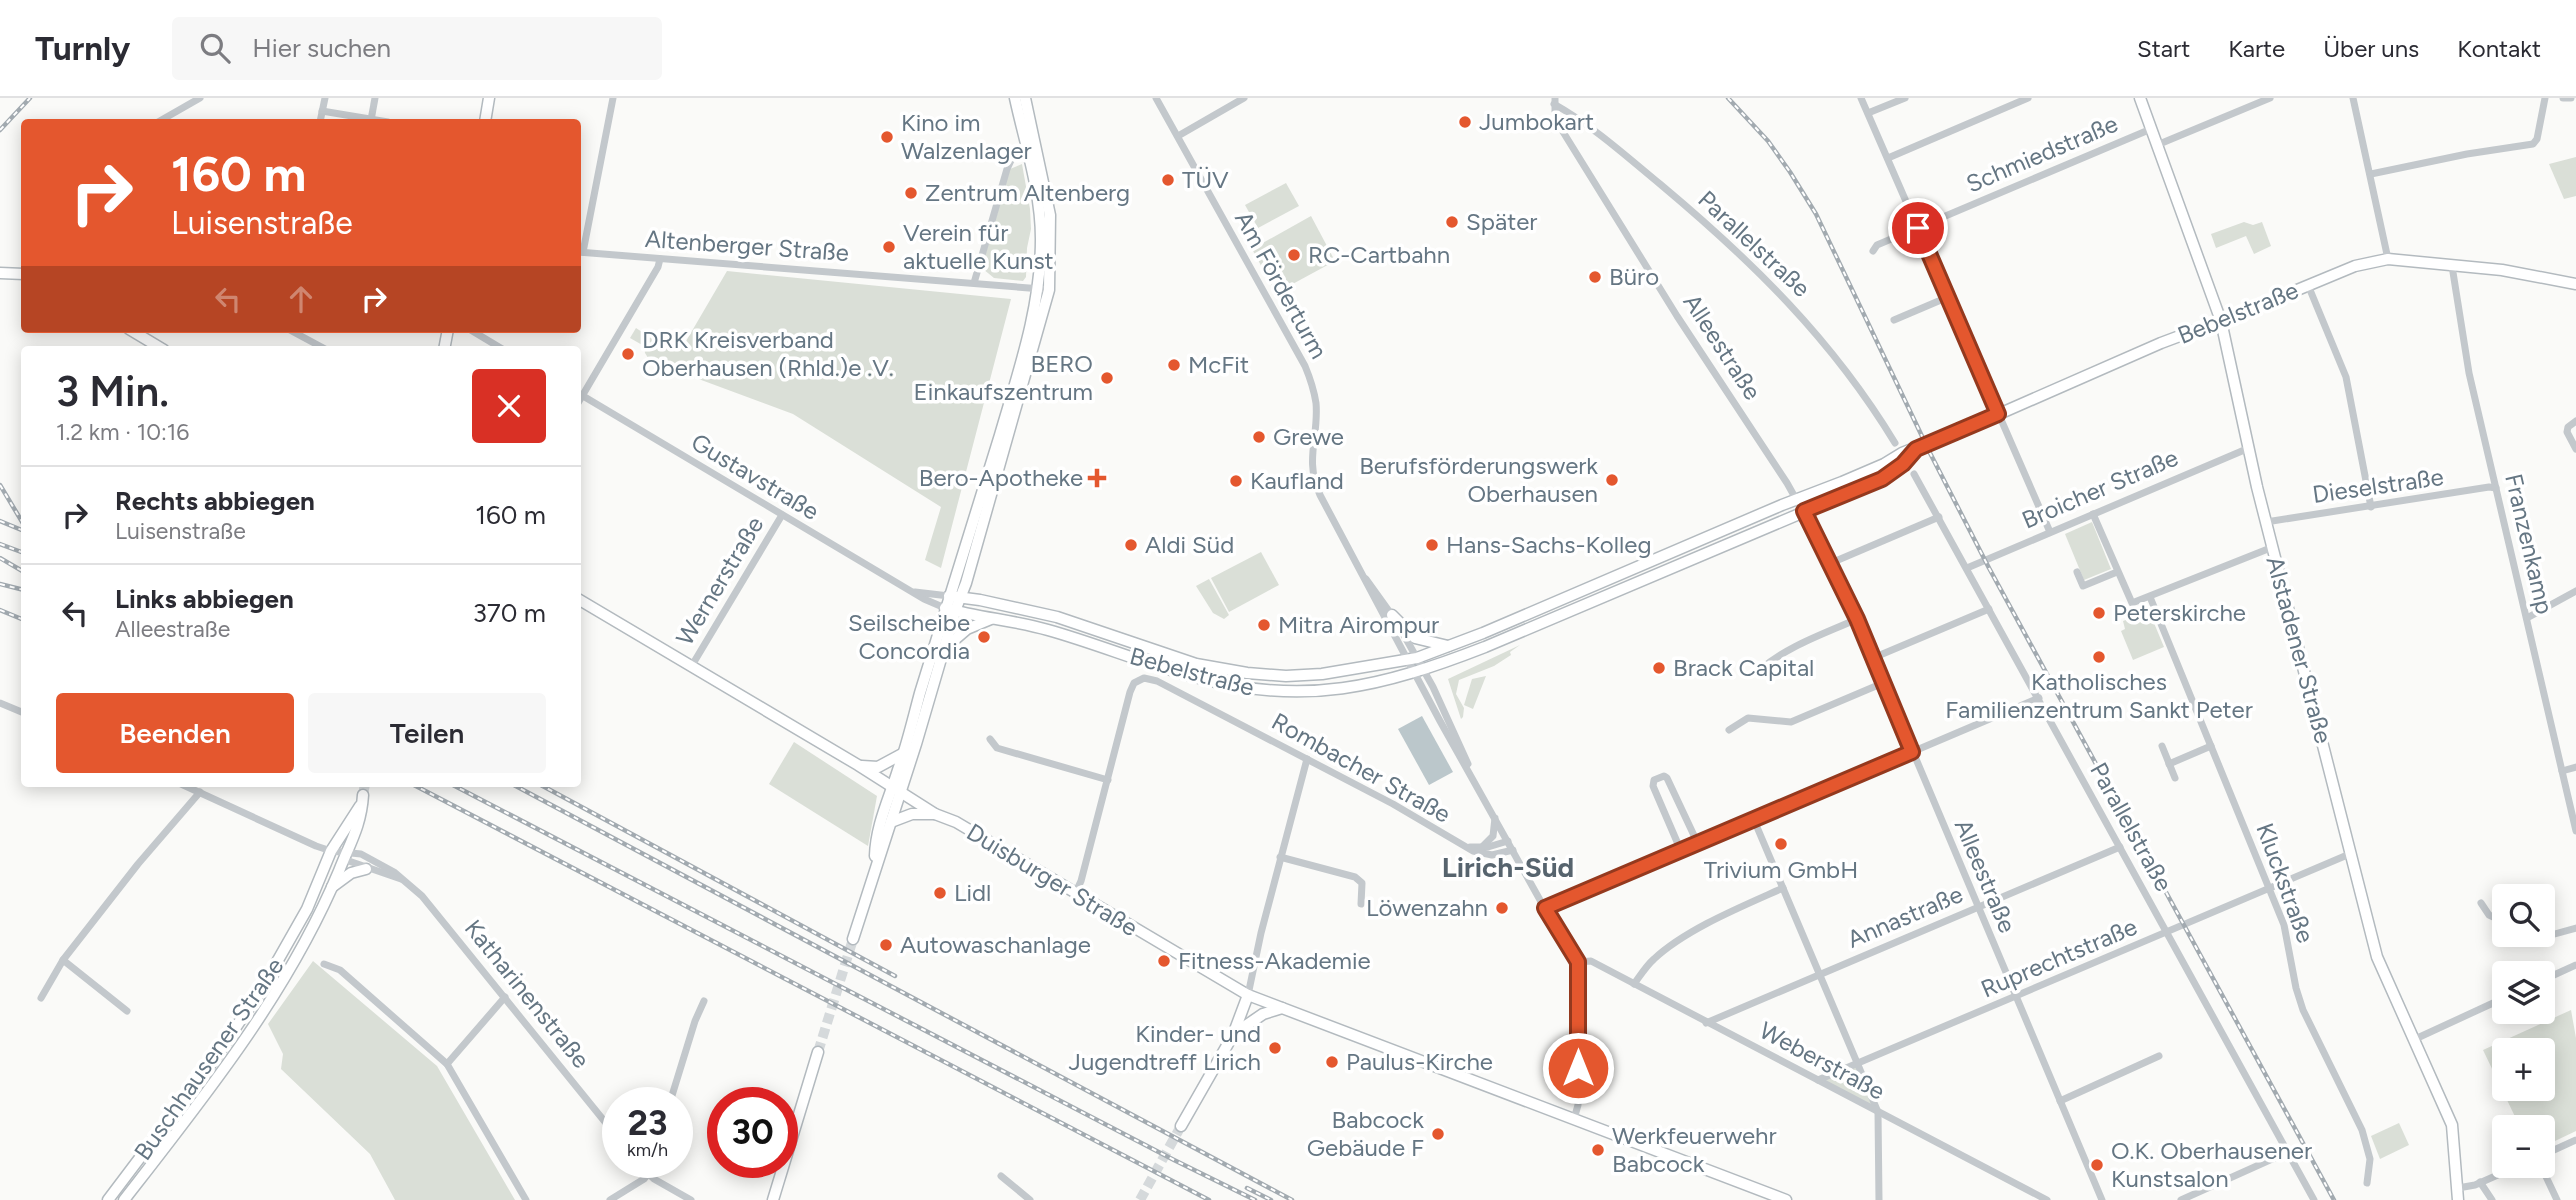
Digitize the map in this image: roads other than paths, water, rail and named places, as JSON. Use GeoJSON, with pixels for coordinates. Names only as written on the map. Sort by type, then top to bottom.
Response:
{"type":"FeatureCollection","features":[{"type":"Feature","properties":{"kind":"street"},"geometry":{"type":"LineString","coordinates":[[163,119],[200,98]]}},
{"type":"Feature","properties":{"kind":"street"},"geometry":{"type":"LineString","coordinates":[[321,119],[325,98]]}},
{"type":"Feature","properties":{"kind":"street"},"geometry":{"type":"LineString","coordinates":[[371,119],[375,98]]}},
{"type":"Feature","properties":{"kind":"street"},"geometry":{"type":"LineString","coordinates":[[486,119],[489,98]]}},
{"type":"Feature","properties":{"kind":"street"},"geometry":{"type":"LineString","coordinates":[[581,247],[613,98]]}},
{"type":"Feature","properties":{"kind":"street"},"geometry":{"type":"LineString","coordinates":[[1015,98],[1039,209],[1044,289]]}},
{"type":"Feature","properties":{"kind":"street"},"geometry":{"type":"LineString","coordinates":[[853,939],[891,821],[904,752],[955,596],[1044,289],[1050,215],[1025,98]]}},
{"type":"Feature","properties":{"kind":"street","name":"Am Förderturm"},"geometry":{"type":"LineString","coordinates":[[1156,98],[1305,366],[1315,401],[1311,452],[1315,483],[1363,576],[1412,658]]}},
{"type":"Feature","properties":{"kind":"street"},"geometry":{"type":"LineString","coordinates":[[1178,136],[1244,98]]}},
{"type":"Feature","properties":{"kind":"street"},"geometry":{"type":"LineString","coordinates":[[1861,98],[2050,532]]}},
{"type":"Feature","properties":{"kind":"street"},"geometry":{"type":"LineString","coordinates":[[1868,113],[1905,98]]}},
{"type":"Feature","properties":{"kind":"street"},"geometry":{"type":"LineString","coordinates":[[1888,158],[2028,98]]}},
{"type":"Feature","properties":{"kind":"street","name":"Alstadener Straße"},"geometry":{"type":"LineString","coordinates":[[2140,98],[2221,321],[2266,522],[2377,957],[2452,1128],[2458,1200]]}},
{"type":"Feature","properties":{"kind":"street"},"geometry":{"type":"LineString","coordinates":[[2157,145],[2270,98]]}},
{"type":"Feature","properties":{"kind":"street"},"geometry":{"type":"LineString","coordinates":[[2353,98],[2388,259]]}},
{"type":"Feature","properties":{"kind":"street"},"geometry":{"type":"LineString","coordinates":[[2371,174],[2467,154],[2533,144],[2537,139],[2545,98]]}},
{"type":"Feature","properties":{"kind":"street"},"geometry":{"type":"LineString","coordinates":[[2563,98],[2571,98]]}},
{"type":"Feature","properties":{"kind":"street","name":"Parallelstraße"},"geometry":{"type":"LineString","coordinates":[[1554,101],[1592,128],[1750,262],[1831,351],[1895,443]]}},
{"type":"Feature","properties":{"kind":"street","name":"Alleestraße"},"geometry":{"type":"LineString","coordinates":[[1554,101],[1560,127],[1677,316],[1797,499],[1831,563],[2102,1200]]}},
{"type":"Feature","properties":{"kind":"street"},"geometry":{"type":"LineString","coordinates":[[323,111],[353,119]]}},
{"type":"Feature","properties":{"kind":"street","name":"Schmiedstraße"},"geometry":{"type":"LineString","coordinates":[[1873,251],[1877,245],[2151,129]]}},
{"type":"Feature","properties":{"kind":"street"},"geometry":{"type":"LineString","coordinates":[[974,283],[1007,169],[1014,154]]}},
{"type":"Feature","properties":{"kind":"street","name":"Altenberger Straße"},"geometry":{"type":"LineString","coordinates":[[581,252],[1044,289]]}},
{"type":"Feature","properties":{"kind":"street"},"geometry":{"type":"LineString","coordinates":[[581,395],[658,267],[660,259]]}},
{"type":"Feature","properties":{"kind":"street","name":"Bebelstraße"},"geometry":{"type":"LineString","coordinates":[[955,596],[1057,617],[1196,664],[1274,675],[1342,673],[1412,658],[1448,646],[1842,482],[1902,453],[2107,366],[2355,266],[2388,259],[2502,270],[2576,284]]}},
{"type":"Feature","properties":{"kind":"street","name":"Franzenkamp"},"geometry":{"type":"LineString","coordinates":[[2452,265],[2469,373],[2576,831]]}},
{"type":"Feature","properties":{"kind":"street"},"geometry":{"type":"LineString","coordinates":[[0,273],[21,274]]}},
{"type":"Feature","properties":{"kind":"street"},"geometry":{"type":"LineString","coordinates":[[2308,285],[2346,377],[2371,506]]}},
{"type":"Feature","properties":{"kind":"street"},"geometry":{"type":"LineString","coordinates":[[1894,320],[1948,297]]}},
{"type":"Feature","properties":{"kind":"street"},"geometry":{"type":"LineString","coordinates":[[140,333],[158,346]]}},
{"type":"Feature","properties":{"kind":"street"},"geometry":{"type":"LineString","coordinates":[[295,333],[320,346]]}},
{"type":"Feature","properties":{"kind":"street"},"geometry":{"type":"LineString","coordinates":[[476,333],[497,346]]}},
{"type":"Feature","properties":{"kind":"street","name":"Gustavstraße"},"geometry":{"type":"LineString","coordinates":[[581,399],[937,607],[950,610]]}},
{"type":"Feature","properties":{"kind":"street"},"geometry":{"type":"LineString","coordinates":[[2576,421],[2567,429],[2576,449]]}},
{"type":"Feature","properties":{"kind":"street","name":"Broicher Straße"},"geometry":{"type":"LineString","coordinates":[[1967,568],[2249,448]]}},
{"type":"Feature","properties":{"kind":"street","name":"Bebelstraße"},"geometry":{"type":"LineString","coordinates":[[950,610],[1009,619],[1194,677],[1271,692],[1337,690],[1419,672],[1626,587],[1882,479],[1903,464],[1916,449]]}},
{"type":"Feature","properties":{"kind":"street","name":"Parallelstraße"},"geometry":{"type":"LineString","coordinates":[[1914,474],[2314,1200]]}},
{"type":"Feature","properties":{"kind":"street","name":"Dieselstraße"},"geometry":{"type":"LineString","coordinates":[[2266,522],[2496,488]]}},
{"type":"Feature","properties":{"kind":"street"},"geometry":{"type":"LineString","coordinates":[[2093,514],[2117,572],[2131,602],[2134,603],[2273,547]]}},
{"type":"Feature","properties":{"kind":"street","name":"Wernerstraße"},"geometry":{"type":"LineString","coordinates":[[691,667],[782,515]]}},
{"type":"Feature","properties":{"kind":"street"},"geometry":{"type":"LineString","coordinates":[[1831,563],[1939,517]]}},
{"type":"Feature","properties":{"kind":"street"},"geometry":{"type":"LineString","coordinates":[[2077,572],[2083,586],[2117,572]]}},
{"type":"Feature","properties":{"kind":"street"},"geometry":{"type":"LineString","coordinates":[[1621,574],[1626,587]]}},
{"type":"Feature","properties":{"kind":"street","name":"Am Förderturm"},"geometry":{"type":"LineString","coordinates":[[1363,576],[1392,615],[1495,818],[1578,962]]}},
{"type":"Feature","properties":{"kind":"street"},"geometry":{"type":"LineString","coordinates":[[2527,618],[2576,591]]}},
{"type":"Feature","properties":{"kind":"street","name":"Gustavstraße"},"geometry":{"type":"LineString","coordinates":[[914,592],[955,596]]}},
{"type":"Feature","properties":{"kind":"street","name":"Kluckstraße"},"geometry":{"type":"LineString","coordinates":[[2150,597],[2271,889],[2287,936],[2294,980],[2303,1010],[2366,1140],[2370,1166],[2367,1182]]}},
{"type":"Feature","properties":{"kind":"street","name":"Duisburger Straße"},"geometry":{"type":"LineString","coordinates":[[581,601],[858,765],[935,814],[956,822],[1248,995],[1786,1200]]}},
{"type":"Feature","properties":{"kind":"street"},"geometry":{"type":"LineString","coordinates":[[1873,658],[1989,609]]}},
{"type":"Feature","properties":{"kind":"street"},"geometry":{"type":"LineString","coordinates":[[875,866],[877,834],[897,789],[946,647],[950,610]]}},
{"type":"Feature","properties":{"kind":"street"},"geometry":{"type":"LineString","coordinates":[[1392,615],[1402,628],[1415,638],[1448,646]]}},
{"type":"Feature","properties":{"kind":"street"},"geometry":{"type":"LineString","coordinates":[[946,647],[971,627],[994,618]]}},
{"type":"Feature","properties":{"kind":"street"},"geometry":{"type":"LineString","coordinates":[[1760,670],[1772,660],[1807,641],[1857,619]]}},
{"type":"Feature","properties":{"kind":"street"},"geometry":{"type":"LineString","coordinates":[[1098,645],[1115,636]]}},
{"type":"Feature","properties":{"kind":"street","name":"Rombacher Straße"},"geometry":{"type":"LineString","coordinates":[[1108,780],[1134,683],[1140,679],[1153,679],[1393,804],[1466,847],[1485,855],[1513,850]]}},
{"type":"Feature","properties":{"kind":"street"},"geometry":{"type":"LineString","coordinates":[[1728,730],[1748,718],[1791,722],[1883,682]]}},
{"type":"Feature","properties":{"kind":"street"},"geometry":{"type":"LineString","coordinates":[[1545,908],[2039,698]]}},
{"type":"Feature","properties":{"kind":"street"},"geometry":{"type":"LineString","coordinates":[[0,702],[21,712]]}},
{"type":"Feature","properties":{"kind":"street"},"geometry":{"type":"LineString","coordinates":[[990,739],[997,748],[1108,780],[1081,881],[1075,894]]}},
{"type":"Feature","properties":{"kind":"street"},"geometry":{"type":"LineString","coordinates":[[2162,746],[2175,778]]}},
{"type":"Feature","properties":{"kind":"street"},"geometry":{"type":"LineString","coordinates":[[2169,764],[2211,746]]}},
{"type":"Feature","properties":{"kind":"street"},"geometry":{"type":"LineString","coordinates":[[858,765],[878,767],[904,752]]}},
{"type":"Feature","properties":{"kind":"street"},"geometry":{"type":"LineString","coordinates":[[1181,1126],[1233,1035],[1248,995],[1280,858],[1307,759]]}},
{"type":"Feature","properties":{"kind":"street"},"geometry":{"type":"LineString","coordinates":[[2563,771],[2576,767]]}},
{"type":"Feature","properties":{"kind":"street"},"geometry":{"type":"LineString","coordinates":[[1681,851],[1653,786],[1658,777],[1667,778],[1698,844]]}},
{"type":"Feature","properties":{"kind":"street","name":"Katharinenstraße"},"geometry":{"type":"LineString","coordinates":[[188,787],[345,856],[366,869],[402,879]]}},
{"type":"Feature","properties":{"kind":"street"},"geometry":{"type":"LineString","coordinates":[[41,998],[62,960],[138,864],[200,792]]}},
{"type":"Feature","properties":{"kind":"street","name":"Buschhausener Straße"},"geometry":{"type":"LineString","coordinates":[[111,1196],[213,1062],[261,990],[307,909],[331,850],[362,799],[359,824],[332,887],[284,980],[225,1070],[124,1200]]}},
{"type":"Feature","properties":{"kind":"street"},"geometry":{"type":"LineString","coordinates":[[891,821],[912,814],[935,814]]}},
{"type":"Feature","properties":{"kind":"street"},"geometry":{"type":"LineString","coordinates":[[1481,847],[1493,836],[1495,818]]}},
{"type":"Feature","properties":{"kind":"street"},"geometry":{"type":"LineString","coordinates":[[1754,820],[1878,1112],[1879,1200]]}},
{"type":"Feature","properties":{"kind":"street","name":"Rombacher Straße"},"geometry":{"type":"LineString","coordinates":[[1466,847],[1481,847],[1508,841]]}},
{"type":"Feature","properties":{"kind":"street","name":"Annastraße"},"geometry":{"type":"LineString","coordinates":[[1706,1023],[2120,847]]}},
{"type":"Feature","properties":{"kind":"street","name":"Ruprechtstraße"},"geometry":{"type":"LineString","coordinates":[[1818,1080],[2352,853]]}},
{"type":"Feature","properties":{"kind":"street","name":"Katharinenstraße"},"geometry":{"type":"LineString","coordinates":[[345,856],[370,859],[394,872],[439,915],[602,1118]]}},
{"type":"Feature","properties":{"kind":"street"},"geometry":{"type":"LineString","coordinates":[[1280,858],[1355,877],[1362,883],[1361,904]]}},
{"type":"Feature","properties":{"kind":"street"},"geometry":{"type":"LineString","coordinates":[[332,887],[351,873],[366,869]]}},
{"type":"Feature","properties":{"kind":"street"},"geometry":{"type":"LineString","coordinates":[[1634,984],[1653,960],[1672,946],[1713,922],[1783,888]]}},
{"type":"Feature","properties":{"kind":"street"},"geometry":{"type":"LineString","coordinates":[[2481,903],[2492,916]]}},
{"type":"Feature","properties":{"kind":"street"},"geometry":{"type":"LineString","coordinates":[[2555,934],[2576,928]]}},
{"type":"Feature","properties":{"kind":"street"},"geometry":{"type":"LineString","coordinates":[[62,960],[127,1011]]}},
{"type":"Feature","properties":{"kind":"street","name":"Weberstraße"},"geometry":{"type":"LineString","coordinates":[[1578,962],[1591,961],[2047,1200]]}},
{"type":"Feature","properties":{"kind":"street"},"geometry":{"type":"LineString","coordinates":[[1573,1119],[1578,1105],[1578,962]]}},
{"type":"Feature","properties":{"kind":"street"},"geometry":{"type":"LineString","coordinates":[[324,964],[340,970],[447,1064],[526,1200]]}},
{"type":"Feature","properties":{"kind":"street"},"geometry":{"type":"LineString","coordinates":[[2555,975],[2576,965]]}},
{"type":"Feature","properties":{"kind":"street"},"geometry":{"type":"LineString","coordinates":[[447,1064],[505,997]]}},
{"type":"Feature","properties":{"kind":"street"},"geometry":{"type":"LineString","coordinates":[[675,1087],[704,1000]]}},
{"type":"Feature","properties":{"kind":"street"},"geometry":{"type":"LineString","coordinates":[[2413,1040],[2492,1004]]}},
{"type":"Feature","properties":{"kind":"street"},"geometry":{"type":"LineString","coordinates":[[1233,1035],[1263,1014],[1282,1008]]}},
{"type":"Feature","properties":{"kind":"street"},"geometry":{"type":"LineString","coordinates":[[773,1200],[818,1052]]}},
{"type":"Feature","properties":{"kind":"street"},"geometry":{"type":"LineString","coordinates":[[2060,1101],[2159,1056]]}},
{"type":"Feature","properties":{"kind":"street"},"geometry":{"type":"LineString","coordinates":[[2555,1149],[2576,1140]]}},
{"type":"Feature","properties":{"kind":"street"},"geometry":{"type":"LineString","coordinates":[[2181,1200],[2288,1152]]}},
{"type":"Feature","properties":{"kind":"street"},"geometry":{"type":"LineString","coordinates":[[1001,1176],[1030,1200]]}},
{"type":"Feature","properties":{"kind":"street"},"geometry":{"type":"LineString","coordinates":[[2458,1188],[2492,1177]]}},
{"type":"Feature","properties":{"kind":"street"},"geometry":{"type":"LineString","coordinates":[[610,1200],[642,1178]]}},
{"type":"Feature","properties":{"kind":"street"},"geometry":{"type":"LineString","coordinates":[[655,1178],[691,1200]]}},
{"type":"Feature","properties":{"kind":"street"},"geometry":{"type":"LineString","coordinates":[[2547,1178],[2557,1200]]}},
{"type":"Feature","properties":{"kind":"street"},"geometry":{"type":"LineString","coordinates":[[2480,1182],[2492,1200]]}},
{"type":"Feature","properties":{"kind":"tunnel"},"geometry":{"type":"LineString","coordinates":[[363,795],[364,787]]}},
{"type":"Feature","properties":{"kind":"tunnel"},"geometry":{"type":"LineString","coordinates":[[818,1052],[853,939]]}},
{"type":"Feature","properties":{"kind":"tunnel"},"geometry":{"type":"LineString","coordinates":[[1140,1200],[1181,1126]]}},
{"type":"Feature","properties":{"kind":"railway"},"geometry":{"type":"LineString","coordinates":[[0,130],[30,98]]}},
{"type":"Feature","properties":{"kind":"railway"},"geometry":{"type":"LineString","coordinates":[[1728,98],[1768,141],[1816,214],[1930,453],[1989,568],[2334,1200]]}},
{"type":"Feature","properties":{"kind":"railway"},"geometry":{"type":"LineString","coordinates":[[0,485],[21,520]]}},
{"type":"Feature","properties":{"kind":"railway"},"geometry":{"type":"LineString","coordinates":[[0,521],[21,530]]}},
{"type":"Feature","properties":{"kind":"railway"},"geometry":{"type":"LineString","coordinates":[[0,544],[21,552]]}},
{"type":"Feature","properties":{"kind":"railway"},"geometry":{"type":"LineString","coordinates":[[0,558],[21,570]]}},
{"type":"Feature","properties":{"kind":"railway"},"geometry":{"type":"LineString","coordinates":[[0,584],[21,589]]}},
{"type":"Feature","properties":{"kind":"railway"},"geometry":{"type":"LineString","coordinates":[[0,610],[21,619]]}},
{"type":"Feature","properties":{"kind":"railway"},"geometry":{"type":"LineString","coordinates":[[418,787],[1209,1200]]}},
{"type":"Feature","properties":{"kind":"railway"},"geometry":{"type":"LineString","coordinates":[[457,787],[1255,1200]]}},
{"type":"Feature","properties":{"kind":"railway"},"geometry":{"type":"LineString","coordinates":[[518,787],[1292,1200]]}},
{"type":"Feature","properties":{"kind":"railway"},"geometry":{"type":"LineString","coordinates":[[545,787],[895,976]]}},
{"type":"Feature","properties":{"kind":"railway"},"geometry":{"type":"LineString","coordinates":[[1247,1188],[1271,1200]]}},
{"type":"Feature","properties":{"kind":"place","name":"Jumbokart"},"geometry":{"type":"Point","coordinates":[1465,122]}},
{"type":"Feature","properties":{"kind":"place","name":"Kino im Walzenlager"},"geometry":{"type":"Point","coordinates":[887,137]}},
{"type":"Feature","properties":{"kind":"place","name":"TÜV"},"geometry":{"type":"Point","coordinates":[1168,180]}},
{"type":"Feature","properties":{"kind":"place","name":"Zentrum Altenberg"},"geometry":{"type":"Point","coordinates":[911,193]}},
{"type":"Feature","properties":{"kind":"place","name":"Später"},"geometry":{"type":"Point","coordinates":[1452,222]}},
{"type":"Feature","properties":{"kind":"place","name":"Verein für aktuelle Kunst"},"geometry":{"type":"Point","coordinates":[889,247]}},
{"type":"Feature","properties":{"kind":"place","name":"RC-Cartbahn"},"geometry":{"type":"Point","coordinates":[1294,255]}},
{"type":"Feature","properties":{"kind":"place","name":"Büro"},"geometry":{"type":"Point","coordinates":[1595,277]}},
{"type":"Feature","properties":{"kind":"place","name":"DRK Kreisverband Oberhausen (Rhld.)e .V."},"geometry":{"type":"Point","coordinates":[628,354]}},
{"type":"Feature","properties":{"kind":"place","name":"McFit"},"geometry":{"type":"Point","coordinates":[1174,365]}},
{"type":"Feature","properties":{"kind":"place","name":"BERO Einkaufszentrum"},"geometry":{"type":"Point","coordinates":[1107,378]}},
{"type":"Feature","properties":{"kind":"place","name":"Grewe"},"geometry":{"type":"Point","coordinates":[1259,437]}},
{"type":"Feature","properties":{"kind":"place","name":"Bero-Apotheke"},"geometry":{"type":"Point","coordinates":[1097,478]}},
{"type":"Feature","properties":{"kind":"place","name":"Berufsförderungswerk Oberhausen"},"geometry":{"type":"Point","coordinates":[1612,480]}},
{"type":"Feature","properties":{"kind":"place","name":"Kaufland"},"geometry":{"type":"Point","coordinates":[1236,481]}},
{"type":"Feature","properties":{"kind":"place","name":"Aldi Süd"},"geometry":{"type":"Point","coordinates":[1131,545]}},
{"type":"Feature","properties":{"kind":"place","name":"Hans-Sachs-Kolleg"},"geometry":{"type":"Point","coordinates":[1432,545]}},
{"type":"Feature","properties":{"kind":"place","name":"Peterskirche"},"geometry":{"type":"Point","coordinates":[2099,613]}},
{"type":"Feature","properties":{"kind":"place","name":"Mitra Airompur"},"geometry":{"type":"Point","coordinates":[1264,625]}},
{"type":"Feature","properties":{"kind":"place","name":"Seilscheibe Concordia"},"geometry":{"type":"Point","coordinates":[984,637]}},
{"type":"Feature","properties":{"kind":"place","name":"Katholisches Familienzentrum Sankt Peter"},"geometry":{"type":"Point","coordinates":[2099,657]}},
{"type":"Feature","properties":{"kind":"place","name":"Brack Capital"},"geometry":{"type":"Point","coordinates":[1659,668]}},
{"type":"Feature","properties":{"kind":"place","name":"Trivium GmbH"},"geometry":{"type":"Point","coordinates":[1781,844]}},
{"type":"Feature","properties":{"kind":"place","name":"Lidl"},"geometry":{"type":"Point","coordinates":[940,893]}},
{"type":"Feature","properties":{"kind":"place","name":"Löwenzahn"},"geometry":{"type":"Point","coordinates":[1502,908]}},
{"type":"Feature","properties":{"kind":"place","name":"Autowaschanlage"},"geometry":{"type":"Point","coordinates":[886,945]}},
{"type":"Feature","properties":{"kind":"place","name":"Fitness-Akademie"},"geometry":{"type":"Point","coordinates":[1164,961]}},
{"type":"Feature","properties":{"kind":"place","name":"Kinder- und Jugendtreff Lirich"},"geometry":{"type":"Point","coordinates":[1275,1048]}},
{"type":"Feature","properties":{"kind":"place","name":"Paulus-Kirche"},"geometry":{"type":"Point","coordinates":[1332,1062]}},
{"type":"Feature","properties":{"kind":"place","name":"Babcock Gebäude F"},"geometry":{"type":"Point","coordinates":[1438,1134]}},
{"type":"Feature","properties":{"kind":"place","name":"Werkfeuerwehr Babcock"},"geometry":{"type":"Point","coordinates":[1598,1150]}},
{"type":"Feature","properties":{"kind":"place","name":"O.K. Oberhausener Kunstsalon"},"geometry":{"type":"Point","coordinates":[2097,1165]}},
{"type":"Feature","properties":{"kind":"district","name":"Lirich-Süd"},"geometry":{"type":"Point","coordinates":[1508,867]}}]}
